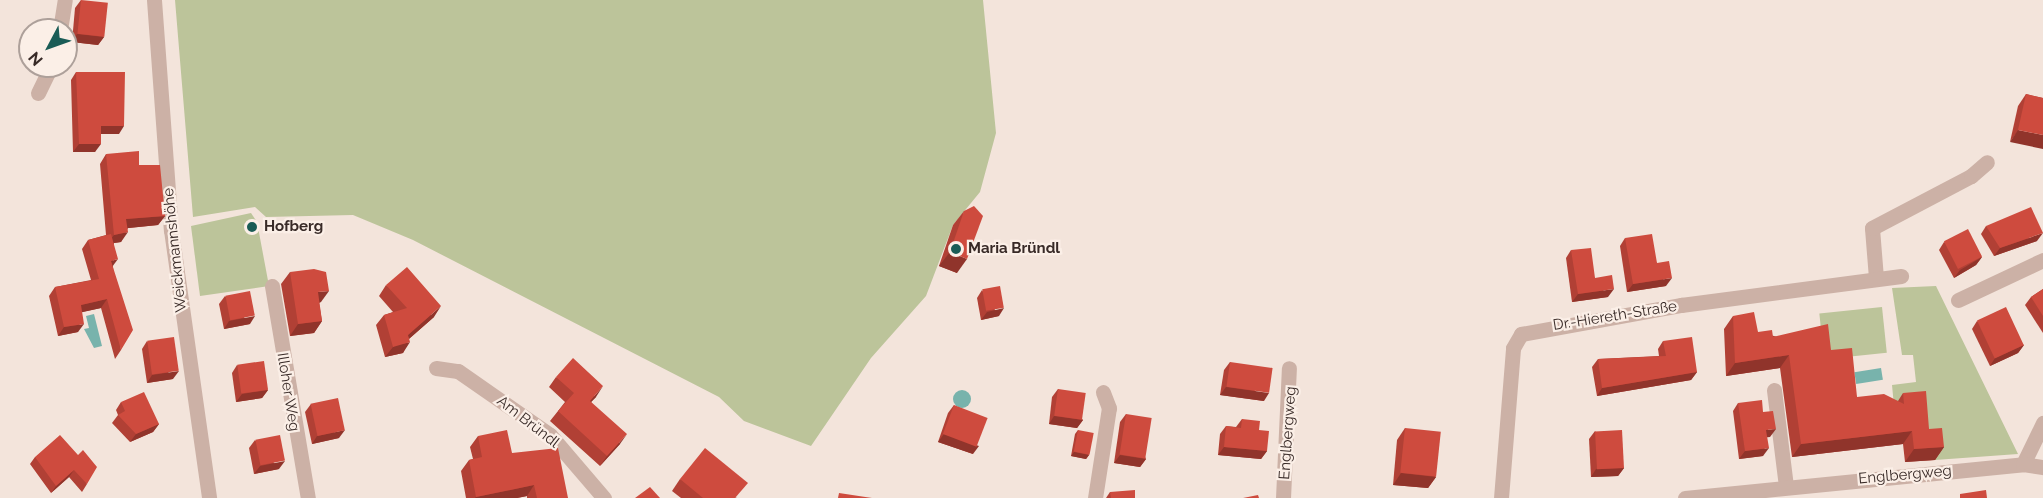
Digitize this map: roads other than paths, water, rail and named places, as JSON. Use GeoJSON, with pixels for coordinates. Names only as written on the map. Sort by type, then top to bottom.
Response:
{"type":"FeatureCollection","features":[{"type":"Feature","properties":{"kind":"street"},"geometry":{"type":"LineString","coordinates":[[62,18],[65,0]]}},
{"type":"Feature","properties":{"kind":"street","name":"Weickmannshöhe"},"geometry":{"type":"LineString","coordinates":[[154,0],[171,230],[209,498]]}},
{"type":"Feature","properties":{"kind":"street"},"geometry":{"type":"LineString","coordinates":[[38,93],[45,78]]}},
{"type":"Feature","properties":{"kind":"street"},"geometry":{"type":"LineString","coordinates":[[1876,278],[1872,228],[1971,176],[1987,162]]}},
{"type":"Feature","properties":{"kind":"street"},"geometry":{"type":"LineString","coordinates":[[1958,300],[2043,260]]}},
{"type":"Feature","properties":{"kind":"street","name":"Dr.-Hiereth-Straße"},"geometry":{"type":"LineString","coordinates":[[1501,498],[1513,348],[1521,334],[1901,276]]}},
{"type":"Feature","properties":{"kind":"street","name":"Illoher Weg"},"geometry":{"type":"LineString","coordinates":[[272,286],[308,498]]}},
{"type":"Feature","properties":{"kind":"street","name":"Am Bründl"},"geometry":{"type":"LineString","coordinates":[[436,368],[458,371],[550,435],[604,498]]}},
{"type":"Feature","properties":{"kind":"street","name":"Englbergweg"},"geometry":{"type":"LineString","coordinates":[[1283,498],[1289,368]]}},
{"type":"Feature","properties":{"kind":"street"},"geometry":{"type":"LineString","coordinates":[[1774,390],[1786,486]]}},
{"type":"Feature","properties":{"kind":"street"},"geometry":{"type":"LineString","coordinates":[[1095,498],[1109,408],[1103,393]]}},
{"type":"Feature","properties":{"kind":"street"},"geometry":{"type":"LineString","coordinates":[[2023,464],[2043,423]]}},
{"type":"Feature","properties":{"kind":"street","name":"Englbergweg"},"geometry":{"type":"LineString","coordinates":[[1685,498],[1786,486],[2023,464],[2043,467]]}},
{"type":"Feature","properties":{"kind":"water"},"geometry":{"type":"Polygon","coordinates":[[[94,314],[102,346],[94,348],[84,329],[89,328],[86,316],[94,314]]]}},
{"type":"Feature","properties":{"kind":"water"},"geometry":{"type":"Polygon","coordinates":[[[1881,368],[1883,380],[1856,384],[1854,372],[1881,368]]]}},
{"type":"Feature","properties":{"kind":"water"},"geometry":{"type":"Polygon","coordinates":[[[962,390],[968,393],[971,399],[968,405],[962,408],[956,405],[953,399],[956,393],[962,390]]]}},
{"type":"Feature","properties":{"kind":"place","name":"Hofberg"},"geometry":{"type":"Point","coordinates":[252,227]}},
{"type":"Feature","properties":{"kind":"place","name":"Maria Bründl"},"geometry":{"type":"Point","coordinates":[956,249]}}]}
